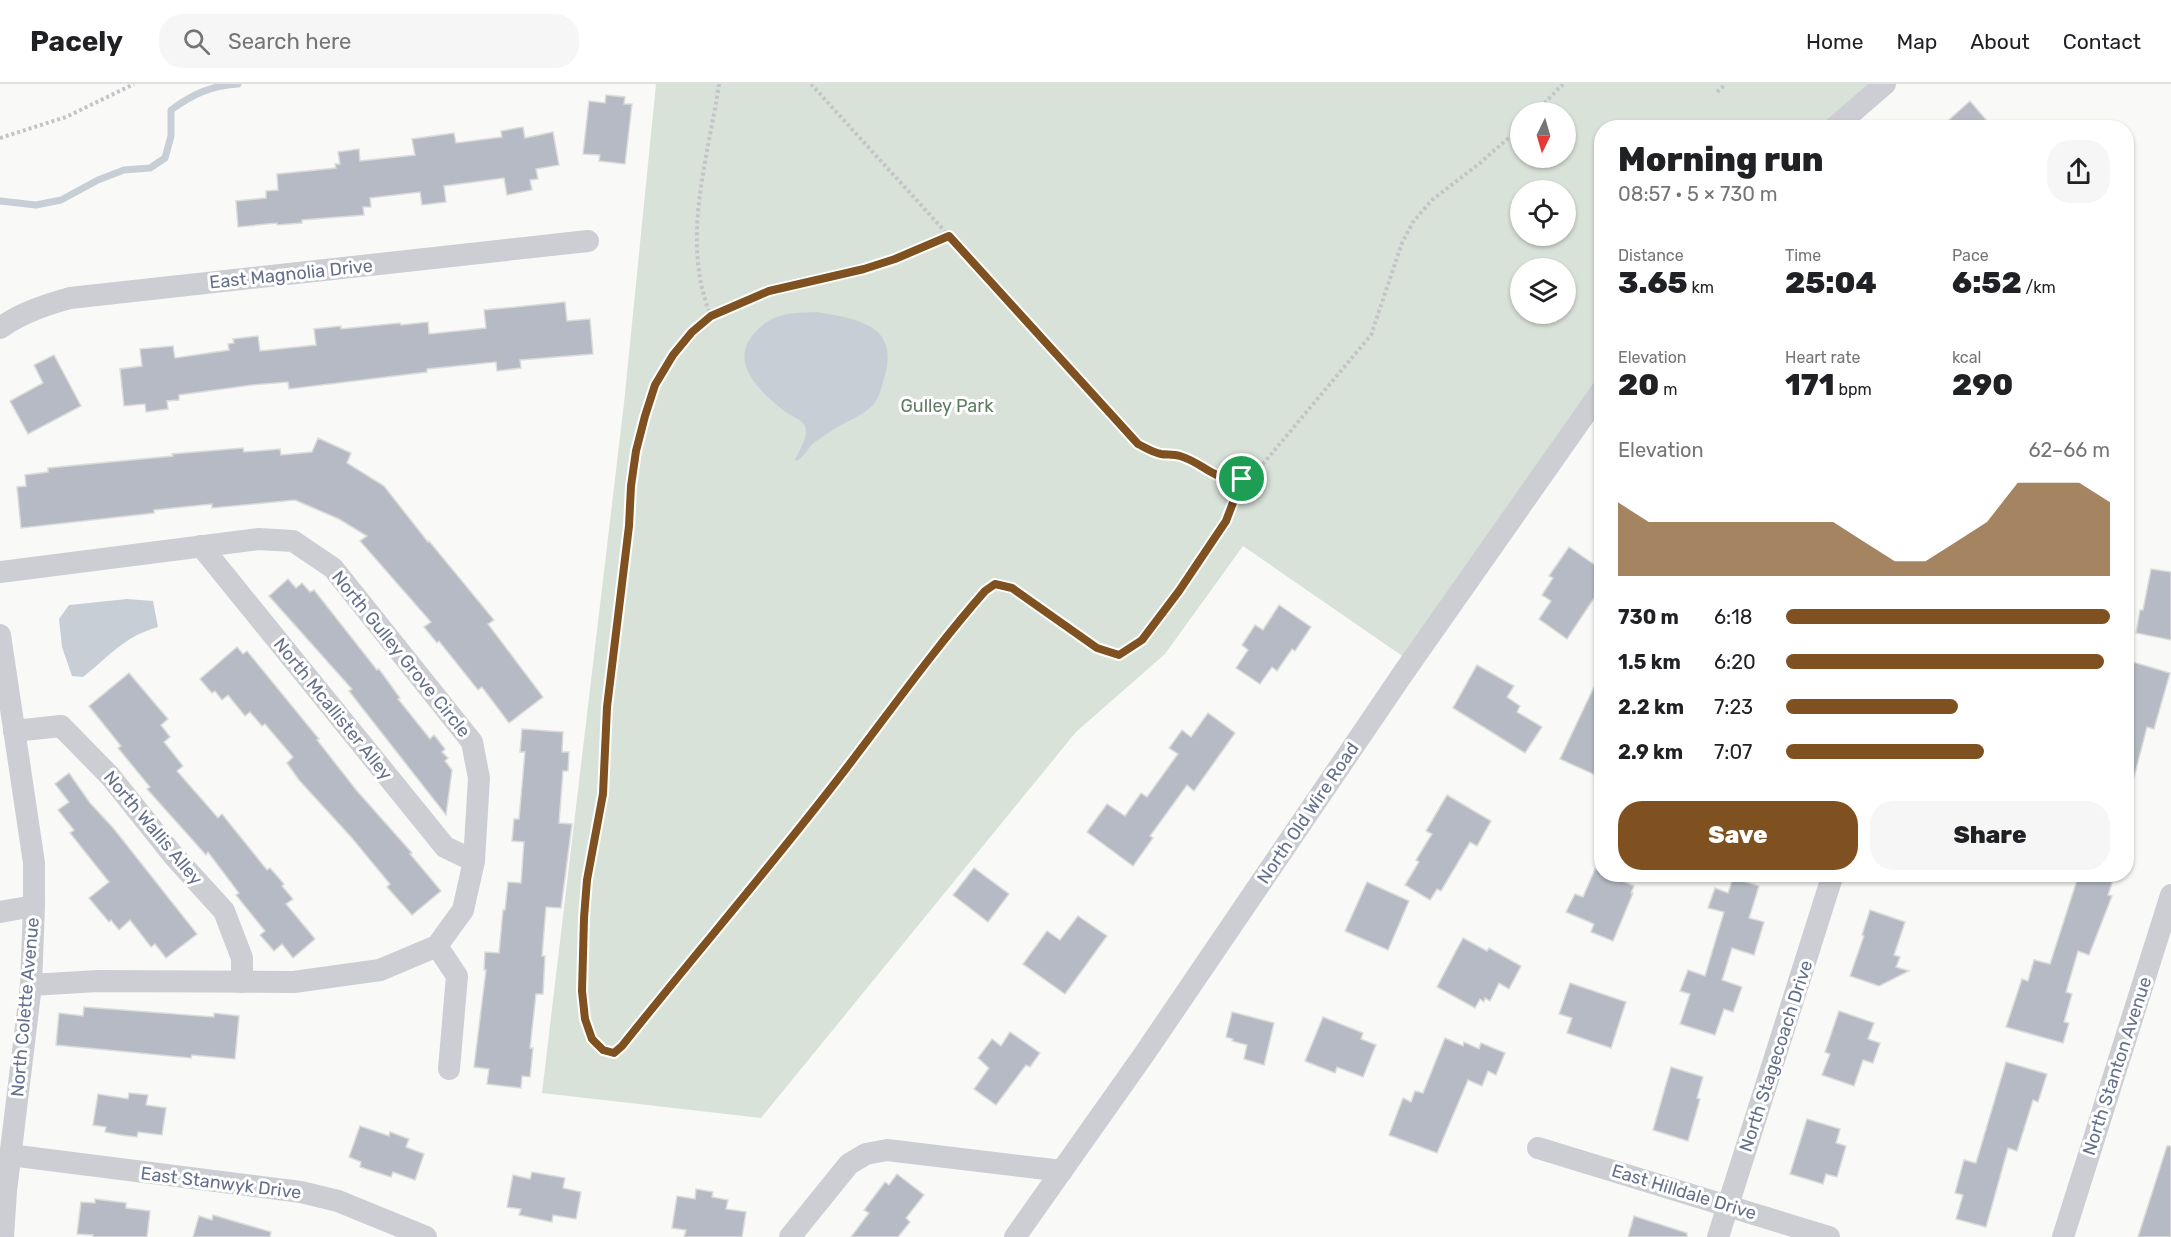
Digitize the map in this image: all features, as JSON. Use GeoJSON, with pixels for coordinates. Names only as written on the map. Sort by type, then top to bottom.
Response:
{"type":"FeatureCollection","features":[{"type":"Feature","properties":{"kind":"street"},"geometry":{"type":"LineString","coordinates":[[1843,120],[1885,84]]}},
{"type":"Feature","properties":{"kind":"street","name":"East Magnolia Drive"},"geometry":{"type":"LineString","coordinates":[[0,328],[36,309],[70,298],[588,241]]}},
{"type":"Feature","properties":{"kind":"street","name":"North Old Wire Road"},"geometry":{"type":"LineString","coordinates":[[1015,1237],[1404,672],[1594,401]]}},
{"type":"Feature","properties":{"kind":"street","name":"North Gulley Grove Circle"},"geometry":{"type":"LineString","coordinates":[[0,572],[259,539],[293,541],[333,568],[472,741],[479,778],[474,861],[463,910],[437,946]]}},
{"type":"Feature","properties":{"kind":"street","name":"North Mcallister Alley"},"geometry":{"type":"LineString","coordinates":[[201,546],[445,847],[474,861]]}},
{"type":"Feature","properties":{"kind":"street","name":"North Colette Avenue"},"geometry":{"type":"LineString","coordinates":[[0,635],[34,863],[31,985],[10,1155],[3,1237]]}},
{"type":"Feature","properties":{"kind":"street","name":"North Wallis Alley"},"geometry":{"type":"LineString","coordinates":[[14,731],[61,726],[110,776],[173,855],[224,911],[242,958],[242,982]]}},
{"type":"Feature","properties":{"kind":"street","name":"North Stagecoach Drive"},"geometry":{"type":"LineString","coordinates":[[1718,1237],[1830,882]]}},
{"type":"Feature","properties":{"kind":"street","name":"North Stanton Avenue"},"geometry":{"type":"LineString","coordinates":[[2063,1237],[2171,896]]}},
{"type":"Feature","properties":{"kind":"street"},"geometry":{"type":"LineString","coordinates":[[0,912],[34,906]]}},
{"type":"Feature","properties":{"kind":"street"},"geometry":{"type":"LineString","coordinates":[[31,985],[98,981],[294,982],[380,970],[437,946],[457,976],[449,1069]]}},
{"type":"Feature","properties":{"kind":"street","name":"East Hilldale Drive"},"geometry":{"type":"LineString","coordinates":[[1538,1148],[1829,1237]]}},
{"type":"Feature","properties":{"kind":"street"},"geometry":{"type":"LineString","coordinates":[[790,1237],[849,1164],[866,1154],[887,1150],[1062,1171]]}},
{"type":"Feature","properties":{"kind":"street","name":"East Stanwyk Drive"},"geometry":{"type":"LineString","coordinates":[[10,1155],[301,1192],[338,1201],[426,1237]]}},
{"type":"Feature","properties":{"kind":"path"},"geometry":{"type":"LineString","coordinates":[[0,138],[66,117],[134,84]]}},
{"type":"Feature","properties":{"kind":"path"},"geometry":{"type":"LineString","coordinates":[[711,316],[702,295],[697,240],[703,178],[719,84]]}},
{"type":"Feature","properties":{"kind":"path"},"geometry":{"type":"LineString","coordinates":[[811,84],[1138,444],[1150,451],[1176,454],[1216,477],[1230,480],[1242,479],[1257,471],[1271,457],[1371,335],[1402,243],[1413,222],[1432,200],[1510,137]]}},
{"type":"Feature","properties":{"kind":"path"},"geometry":{"type":"LineString","coordinates":[[1546,102],[1563,84]]}},
{"type":"Feature","properties":{"kind":"path"},"geometry":{"type":"LineString","coordinates":[[1717,92],[1726,84]]}},
{"type":"Feature","properties":{"kind":"path"},"geometry":{"type":"LineString","coordinates":[[949,236],[895,259],[864,269],[769,291],[711,316],[692,332],[673,355],[655,385],[638,442],[631,486],[629,526],[607,707],[603,794],[587,880],[582,991],[585,1019],[592,1039],[603,1050],[614,1053],[702,949],[844,771],[945,638],[985,591],[995,584],[1012,588],[1097,648],[1119,655],[1142,640],[1192,573],[1226,521],[1242,479]]}},
{"type":"Feature","properties":{"kind":"green space","name":"Gulley Park"},"geometry":{"type":"Polygon","coordinates":[[[656,84],[1885,84],[1842,120],[1594,120],[1594,401],[1411,662],[1243,546],[1165,654],[1076,732],[761,1118],[542,1093],[624,403],[656,84]]]}},
{"type":"Feature","properties":{"kind":"shaded area"},"geometry":{"type":"Polygon","coordinates":[[[818,312],[846,318],[871,327],[880,334],[886,345],[888,358],[880,391],[873,405],[864,413],[815,442],[796,461],[805,439],[805,426],[774,403],[758,386],[746,367],[744,357],[752,336],[766,322],[782,315],[818,312]]]}},
{"type":"Feature","properties":{"kind":"shaded area"},"geometry":{"type":"Polygon","coordinates":[[[127,599],[153,601],[158,627],[126,642],[83,677],[72,676],[62,647],[59,619],[69,605],[127,599]]]}},
{"type":"Feature","properties":{"kind":"building"},"geometry":{"type":"Polygon","coordinates":[[[606,95],[625,97],[624,104],[632,104],[625,164],[599,161],[600,155],[583,154],[589,101],[605,103],[606,95]]]}},
{"type":"Feature","properties":{"kind":"building"},"geometry":{"type":"Polygon","coordinates":[[[1970,101],[1986,120],[1949,120],[1970,101]]]}},
{"type":"Feature","properties":{"kind":"building"},"geometry":{"type":"Polygon","coordinates":[[[523,127],[525,138],[553,132],[559,165],[536,169],[538,179],[530,180],[532,190],[507,195],[504,178],[444,186],[446,202],[422,205],[420,192],[370,198],[371,207],[363,207],[364,215],[302,220],[302,223],[238,227],[236,201],[266,198],[266,191],[278,190],[277,174],[336,168],[335,164],[340,164],[338,152],[359,149],[360,161],[415,155],[412,139],[454,133],[456,143],[502,137],[501,131],[523,127]]]}},
{"type":"Feature","properties":{"kind":"building"},"geometry":{"type":"Polygon","coordinates":[[[565,302],[567,321],[590,319],[593,354],[520,360],[521,368],[497,371],[496,362],[427,369],[427,372],[289,389],[288,382],[252,385],[179,395],[179,400],[167,401],[168,409],[146,412],[145,404],[124,406],[120,369],[142,366],[140,349],[173,346],[175,358],[229,350],[228,344],[234,343],[233,339],[258,336],[260,351],[316,345],[314,329],[341,326],[341,329],[428,322],[429,334],[486,328],[484,310],[565,302]]]}},
{"type":"Feature","properties":{"kind":"building"},"geometry":{"type":"Polygon","coordinates":[[[54,355],[81,406],[28,434],[10,401],[43,383],[34,365],[54,355]]]}},
{"type":"Feature","properties":{"kind":"building"},"geometry":{"type":"Polygon","coordinates":[[[318,438],[351,453],[347,463],[384,486],[494,620],[488,624],[543,697],[509,723],[482,687],[478,690],[439,641],[437,643],[424,627],[431,622],[360,541],[367,536],[339,519],[295,500],[212,508],[212,504],[21,528],[17,487],[26,486],[25,475],[48,472],[48,468],[243,448],[244,452],[280,449],[281,455],[312,452],[318,438]]]}},
{"type":"Feature","properties":{"kind":"building"},"geometry":{"type":"Polygon","coordinates":[[[1569,547],[1594,564],[1594,598],[1567,639],[1539,619],[1551,601],[1542,595],[1553,578],[1549,576],[1569,547]]]}},
{"type":"Feature","properties":{"kind":"building"},"geometry":{"type":"Polygon","coordinates":[[[2151,569],[2171,572],[2171,640],[2136,633],[2151,569]]]}},
{"type":"Feature","properties":{"kind":"building"},"geometry":{"type":"Polygon","coordinates":[[[288,579],[296,588],[302,583],[310,592],[314,590],[377,670],[379,669],[400,698],[398,699],[430,739],[434,735],[445,749],[442,752],[448,758],[445,761],[452,770],[446,815],[349,691],[352,689],[269,596],[288,579]]]}},
{"type":"Feature","properties":{"kind":"building"},"geometry":{"type":"Polygon","coordinates":[[[1279,605],[1311,627],[1295,651],[1292,649],[1277,671],[1272,667],[1260,684],[1236,668],[1248,650],[1242,645],[1255,625],[1263,630],[1279,605]]]}},
{"type":"Feature","properties":{"kind":"building"},"geometry":{"type":"Polygon","coordinates":[[[237,647],[243,654],[247,651],[319,739],[317,740],[357,791],[412,853],[410,854],[441,891],[412,915],[387,887],[390,884],[352,838],[299,780],[287,763],[293,757],[265,724],[262,726],[250,712],[245,716],[228,695],[222,700],[215,691],[212,693],[200,679],[237,647]]]}},
{"type":"Feature","properties":{"kind":"building"},"geometry":{"type":"Polygon","coordinates":[[[2134,662],[2170,673],[2154,729],[2147,727],[2134,777],[2134,662]]]}},
{"type":"Feature","properties":{"kind":"building"},"geometry":{"type":"Polygon","coordinates":[[[1477,665],[1514,686],[1507,697],[1520,706],[1517,712],[1542,727],[1525,753],[1453,708],[1477,665]]]}},
{"type":"Feature","properties":{"kind":"building"},"geometry":{"type":"Polygon","coordinates":[[[129,673],[168,719],[161,725],[170,737],[164,742],[183,766],[177,771],[218,818],[222,814],[267,870],[270,868],[284,884],[282,886],[293,899],[286,904],[315,939],[293,958],[282,944],[274,951],[260,935],[265,931],[236,895],[239,893],[208,852],[206,855],[147,789],[150,787],[118,748],[121,746],[89,706],[129,673]]]}},
{"type":"Feature","properties":{"kind":"building"},"geometry":{"type":"Polygon","coordinates":[[[1594,687],[1594,774],[1560,759],[1594,687]]]}},
{"type":"Feature","properties":{"kind":"building"},"geometry":{"type":"Polygon","coordinates":[[[1208,713],[1235,733],[1194,791],[1187,785],[1150,836],[1153,838],[1133,866],[1087,832],[1107,804],[1125,816],[1141,793],[1147,797],[1178,754],[1169,748],[1182,730],[1191,737],[1208,713]]]}},
{"type":"Feature","properties":{"kind":"building"},"geometry":{"type":"Polygon","coordinates":[[[522,729],[563,732],[562,752],[569,752],[568,771],[563,771],[559,823],[572,824],[561,908],[546,907],[542,956],[545,956],[543,994],[536,994],[530,1048],[533,1048],[530,1077],[522,1076],[521,1088],[487,1084],[489,1069],[474,1067],[486,970],[484,970],[485,952],[499,953],[508,882],[521,883],[524,842],[512,841],[514,819],[519,819],[525,752],[520,752],[522,729]]]}},
{"type":"Feature","properties":{"kind":"building"},"geometry":{"type":"Polygon","coordinates":[[[69,773],[90,803],[114,829],[197,934],[166,958],[155,944],[151,947],[130,920],[119,930],[111,920],[109,922],[89,898],[109,882],[70,833],[74,830],[58,810],[69,802],[55,784],[69,773]]]}},
{"type":"Feature","properties":{"kind":"building"},"geometry":{"type":"Polygon","coordinates":[[[1447,795],[1491,821],[1477,846],[1470,842],[1441,891],[1437,889],[1430,900],[1405,885],[1419,862],[1416,860],[1432,834],[1426,831],[1447,795]]]}},
{"type":"Feature","properties":{"kind":"building"},"geometry":{"type":"Polygon","coordinates":[[[974,868],[1009,894],[988,922],[953,895],[974,868]]]}},
{"type":"Feature","properties":{"kind":"building"},"geometry":{"type":"Polygon","coordinates":[[[1594,871],[1594,882],[1625,882],[1634,886],[1613,941],[1591,932],[1594,924],[1566,912],[1575,894],[1583,897],[1594,871]]]}},
{"type":"Feature","properties":{"kind":"building"},"geometry":{"type":"Polygon","coordinates":[[[1367,882],[1409,901],[1388,950],[1345,931],[1367,882]]]}},
{"type":"Feature","properties":{"kind":"building"},"geometry":{"type":"Polygon","coordinates":[[[1732,882],[1746,882],[1759,886],[1749,918],[1764,922],[1754,955],[1732,948],[1722,980],[1742,987],[1733,1012],[1724,1009],[1715,1035],[1680,1024],[1690,994],[1680,991],[1688,970],[1705,976],[1724,912],[1708,908],[1715,888],[1728,893],[1732,882]]]}},
{"type":"Feature","properties":{"kind":"building"},"geometry":{"type":"Polygon","coordinates":[[[2076,882],[2112,882],[2108,895],[2112,896],[2089,955],[2078,951],[2066,992],[2072,994],[2064,1022],[2069,1023],[2063,1043],[2006,1027],[2022,979],[2028,981],[2034,960],[2050,964],[2076,882]]]}},
{"type":"Feature","properties":{"kind":"building"},"geometry":{"type":"Polygon","coordinates":[[[1870,910],[1905,922],[1894,955],[1900,957],[1896,967],[1909,971],[1879,986],[1850,976],[1870,910]]]}},
{"type":"Feature","properties":{"kind":"building"},"geometry":{"type":"Polygon","coordinates":[[[1078,916],[1107,936],[1065,994],[1023,964],[1047,931],[1060,940],[1078,916]]]}},
{"type":"Feature","properties":{"kind":"building"},"geometry":{"type":"Polygon","coordinates":[[[1463,938],[1487,951],[1489,948],[1521,966],[1509,989],[1499,983],[1490,1001],[1485,998],[1484,1002],[1480,999],[1475,1008],[1437,987],[1463,938]]]}},
{"type":"Feature","properties":{"kind":"building"},"geometry":{"type":"Polygon","coordinates":[[[1570,983],[1626,1002],[1611,1048],[1567,1033],[1572,1018],[1559,1014],[1570,983]]]}},
{"type":"Feature","properties":{"kind":"building"},"geometry":{"type":"Polygon","coordinates":[[[84,1007],[214,1017],[214,1013],[239,1016],[235,1059],[192,1055],[191,1058],[56,1045],[59,1013],[83,1016],[84,1007]]]}},
{"type":"Feature","properties":{"kind":"building"},"geometry":{"type":"Polygon","coordinates":[[[1839,1011],[1874,1023],[1868,1039],[1880,1043],[1873,1063],[1863,1060],[1854,1086],[1822,1075],[1830,1054],[1825,1052],[1839,1011]]]}},
{"type":"Feature","properties":{"kind":"building"},"geometry":{"type":"Polygon","coordinates":[[[1232,1012],[1274,1023],[1264,1065],[1244,1059],[1247,1045],[1226,1037],[1232,1012]]]}},
{"type":"Feature","properties":{"kind":"building"},"geometry":{"type":"Polygon","coordinates":[[[1323,1017],[1363,1033],[1361,1039],[1376,1045],[1363,1077],[1337,1067],[1335,1073],[1305,1061],[1323,1017]]]}},
{"type":"Feature","properties":{"kind":"building"},"geometry":{"type":"Polygon","coordinates":[[[1010,1032],[1040,1053],[1030,1067],[1026,1065],[996,1105],[974,1089],[989,1068],[978,1058],[992,1039],[1001,1046],[1010,1032]]]}},
{"type":"Feature","properties":{"kind":"building"},"geometry":{"type":"Polygon","coordinates":[[[1445,1038],[1463,1046],[1464,1042],[1479,1049],[1481,1043],[1505,1053],[1496,1075],[1488,1071],[1482,1086],[1468,1080],[1437,1153],[1389,1135],[1403,1098],[1411,1102],[1415,1091],[1423,1093],[1445,1038]]]}},
{"type":"Feature","properties":{"kind":"building"},"geometry":{"type":"Polygon","coordinates":[[[2006,1062],[2047,1074],[2038,1102],[2033,1100],[2017,1151],[2008,1148],[1986,1227],[1956,1219],[1963,1195],[1955,1193],[1964,1160],[1976,1163],[2006,1062]]]}},
{"type":"Feature","properties":{"kind":"building"},"geometry":{"type":"Polygon","coordinates":[[[1671,1067],[1703,1077],[1697,1098],[1700,1099],[1688,1141],[1653,1130],[1671,1067]]]}},
{"type":"Feature","properties":{"kind":"building"},"geometry":{"type":"Polygon","coordinates":[[[129,1093],[148,1095],[146,1105],[166,1108],[162,1135],[138,1132],[137,1137],[121,1135],[105,1132],[106,1127],[93,1125],[98,1094],[128,1099],[129,1093]]]}},
{"type":"Feature","properties":{"kind":"building"},"geometry":{"type":"Polygon","coordinates":[[[1807,1119],[1840,1129],[1836,1143],[1846,1146],[1837,1177],[1826,1174],[1823,1184],[1790,1174],[1807,1119]]]}},
{"type":"Feature","properties":{"kind":"building"},"geometry":{"type":"Polygon","coordinates":[[[360,1126],[389,1136],[390,1132],[409,1139],[406,1147],[424,1154],[415,1180],[393,1172],[391,1177],[360,1167],[361,1162],[349,1157],[360,1126]]]}},
{"type":"Feature","properties":{"kind":"building"},"geometry":{"type":"Polygon","coordinates":[[[2167,1146],[2171,1146],[2171,1237],[2138,1237],[2167,1146]]]}},
{"type":"Feature","properties":{"kind":"building"},"geometry":{"type":"Polygon","coordinates":[[[532,1172],[565,1178],[563,1188],[581,1192],[576,1219],[553,1215],[552,1222],[519,1215],[521,1209],[507,1207],[513,1175],[530,1179],[532,1172]]]}},
{"type":"Feature","properties":{"kind":"building"},"geometry":{"type":"Polygon","coordinates":[[[897,1174],[924,1195],[906,1218],[910,1222],[898,1237],[851,1237],[869,1213],[864,1210],[885,1182],[889,1185],[897,1174]]]}},
{"type":"Feature","properties":{"kind":"building"},"geometry":{"type":"Polygon","coordinates":[[[696,1189],[713,1192],[712,1197],[728,1200],[726,1209],[746,1212],[742,1237],[684,1237],[686,1230],[672,1228],[677,1196],[695,1199],[696,1189]]]}},
{"type":"Feature","properties":{"kind":"building"},"geometry":{"type":"Polygon","coordinates":[[[95,1199],[126,1203],[126,1208],[150,1211],[147,1237],[93,1237],[93,1235],[77,1234],[81,1202],[95,1203],[95,1199]]]}},
{"type":"Feature","properties":{"kind":"building"},"geometry":{"type":"Polygon","coordinates":[[[213,1215],[271,1232],[270,1237],[193,1237],[199,1216],[212,1220],[213,1215]]]}},
{"type":"Feature","properties":{"kind":"building"},"geometry":{"type":"Polygon","coordinates":[[[1634,1216],[1687,1233],[1687,1237],[1628,1237],[1634,1216]]]}},
{"type":"Feature","properties":{"kind":"waterway"},"geometry":{"type":"LineString","coordinates":[[0,201],[36,205],[61,200],[98,180],[124,170],[150,168],[165,158],[171,136],[171,110],[202,92],[238,84]]}},
{"type":"Feature","properties":{"kind":"route"},"geometry":{"type":"LineString","coordinates":[[949,236],[1138,444],[1150,451],[1176,454],[1216,477],[1230,480],[1242,479],[1226,521],[1179,591],[1142,640],[1119,655],[1097,648],[1012,588],[995,584],[985,591],[930,657],[911,685],[818,804],[622,1046],[614,1053],[603,1050],[592,1039],[585,1019],[582,991],[584,918],[592,847],[603,794],[607,707],[629,526],[631,486],[636,451],[655,385],[673,355],[692,332],[711,316],[769,291],[864,269],[895,259],[949,236]]}}]}
